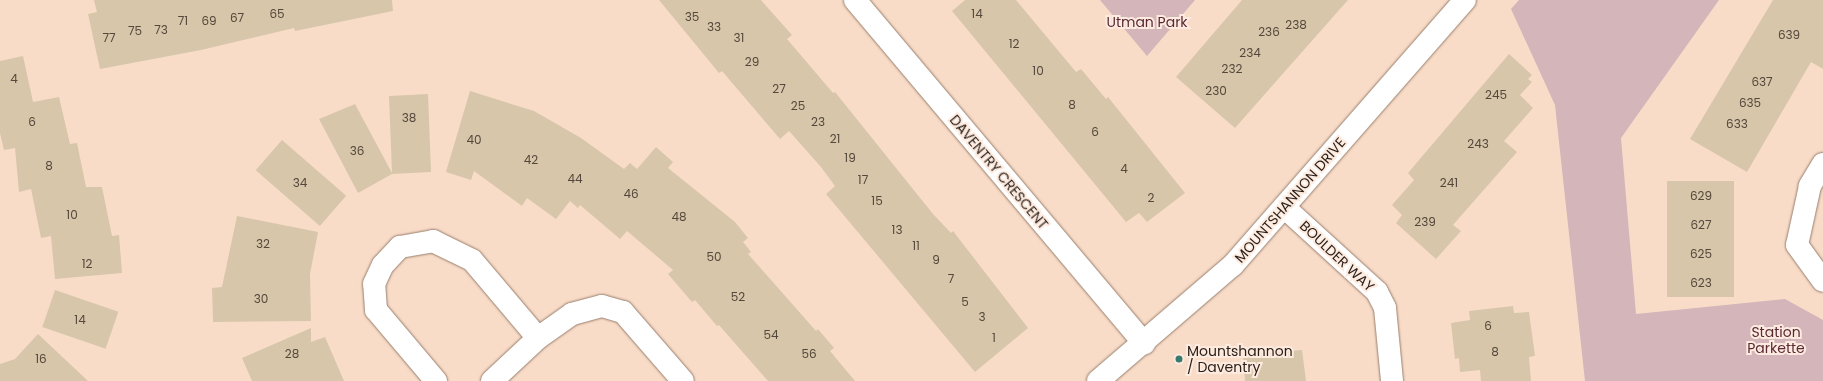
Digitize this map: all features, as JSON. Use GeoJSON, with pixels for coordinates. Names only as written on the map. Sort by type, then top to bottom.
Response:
{"type":"FeatureCollection","features":[{"type":"Feature","properties":{"kind":"street","name":"DAVENTRY CRESCENT"},"geometry":{"type":"LineString","coordinates":[[855,0],[1144,343]]}},
{"type":"Feature","properties":{"kind":"street","name":"MOUNTSHANNON DRIVE"},"geometry":{"type":"LineString","coordinates":[[1098,381],[1233,265],[1465,0]]}},
{"type":"Feature","properties":{"kind":"street"},"geometry":{"type":"LineString","coordinates":[[1823,164],[1810,186],[1797,245],[1823,281]]}},
{"type":"Feature","properties":{"kind":"street","name":"BOULDER WAY"},"geometry":{"type":"LineString","coordinates":[[1284,207],[1377,292],[1385,308],[1392,381]]}},
{"type":"Feature","properties":{"kind":"street"},"geometry":{"type":"LineString","coordinates":[[436,381],[376,310],[374,284],[383,265],[400,247],[433,241],[472,260],[538,338]]}},
{"type":"Feature","properties":{"kind":"street"},"geometry":{"type":"LineString","coordinates":[[492,381],[538,338],[572,314],[602,306],[623,312],[683,381]]}},
{"type":"Feature","properties":{"kind":"green space","name":"Utman Park"},"geometry":{"type":"Polygon","coordinates":[[[1100,0],[1195,0],[1147,56],[1100,0]]]}},
{"type":"Feature","properties":{"kind":"green space","name":"Station Parkette"},"geometry":{"type":"Polygon","coordinates":[[[1519,0],[1719,0],[1621,138],[1636,314],[1785,299],[1823,320],[1823,381],[1585,381],[1555,105],[1511,9],[1519,0]]]}},
{"type":"Feature","properties":{"kind":"building"},"geometry":{"type":"Polygon","coordinates":[[[94,0],[392,0],[393,11],[295,31],[294,28],[201,50],[100,69],[88,14],[97,12],[94,0]]]}},
{"type":"Feature","properties":{"kind":"building"},"geometry":{"type":"Polygon","coordinates":[[[659,0],[761,0],[792,35],[787,39],[833,93],[835,92],[933,214],[951,233],[953,231],[1028,328],[975,372],[826,194],[835,186],[821,167],[789,131],[780,139],[722,71],[719,73],[659,0]]]}},
{"type":"Feature","properties":{"kind":"building"},"geometry":{"type":"Polygon","coordinates":[[[965,0],[1016,0],[1076,72],[1081,69],[1106,99],[1108,97],[1185,193],[1147,222],[1139,213],[1126,222],[952,11],[965,0]]]}},
{"type":"Feature","properties":{"kind":"building"},"geometry":{"type":"Polygon","coordinates":[[[1242,0],[1348,0],[1235,128],[1176,77],[1242,0]]]}},
{"type":"Feature","properties":{"kind":"building"},"geometry":{"type":"Polygon","coordinates":[[[1773,0],[1823,0],[1823,69],[1811,62],[1747,172],[1690,139],[1773,0]]]}},
{"type":"Feature","properties":{"kind":"building"},"geometry":{"type":"Polygon","coordinates":[[[1509,54],[1532,75],[1528,79],[1532,82],[1520,95],[1533,108],[1504,141],[1517,152],[1453,225],[1461,231],[1436,259],[1396,223],[1402,215],[1392,205],[1414,180],[1408,173],[1509,54]]]}},
{"type":"Feature","properties":{"kind":"building"},"geometry":{"type":"Polygon","coordinates":[[[23,56],[33,102],[59,97],[70,144],[77,143],[86,187],[102,187],[112,236],[119,235],[122,273],[55,279],[51,236],[41,238],[31,189],[19,192],[15,148],[4,150],[0,133],[0,61],[23,56]]]}},
{"type":"Feature","properties":{"kind":"building"},"geometry":{"type":"Polygon","coordinates":[[[470,91],[534,111],[581,138],[624,169],[630,163],[637,169],[656,147],[673,162],[668,168],[735,222],[748,238],[743,242],[751,252],[748,254],[816,331],[818,329],[834,348],[830,351],[855,381],[768,381],[719,325],[717,326],[695,300],[692,302],[668,274],[673,270],[627,231],[620,239],[580,205],[578,208],[570,201],[556,219],[527,198],[522,206],[474,171],[471,180],[446,172],[470,91]]]}},
{"type":"Feature","properties":{"kind":"building"},"geometry":{"type":"Polygon","coordinates":[[[428,94],[431,172],[392,174],[358,193],[319,119],[355,104],[392,173],[389,96],[428,94]]]}},
{"type":"Feature","properties":{"kind":"building"},"geometry":{"type":"Polygon","coordinates":[[[282,140],[346,196],[320,226],[256,170],[282,140]]]}},
{"type":"Feature","properties":{"kind":"building"},"geometry":{"type":"Polygon","coordinates":[[[1667,181],[1734,181],[1734,297],[1667,297],[1667,181]]]}},
{"type":"Feature","properties":{"kind":"building"},"geometry":{"type":"Polygon","coordinates":[[[237,216],[318,232],[310,274],[311,321],[213,322],[212,288],[222,287],[237,216]]]}},
{"type":"Feature","properties":{"kind":"building"},"geometry":{"type":"Polygon","coordinates":[[[55,290],[118,312],[106,349],[42,327],[55,290]]]}},
{"type":"Feature","properties":{"kind":"building"},"geometry":{"type":"Polygon","coordinates":[[[1513,306],[1514,313],[1529,312],[1535,356],[1529,357],[1531,381],[1481,381],[1480,370],[1460,372],[1459,358],[1455,359],[1451,323],[1470,320],[1469,311],[1513,306]]]}},
{"type":"Feature","properties":{"kind":"building"},"geometry":{"type":"Polygon","coordinates":[[[311,328],[311,342],[325,337],[344,381],[252,381],[242,358],[311,328]]]}},
{"type":"Feature","properties":{"kind":"building"},"geometry":{"type":"Polygon","coordinates":[[[38,334],[88,381],[0,381],[0,364],[15,359],[38,334]]]}},
{"type":"Feature","properties":{"kind":"building"},"geometry":{"type":"Polygon","coordinates":[[[1302,350],[1306,381],[1245,381],[1243,355],[1302,350]]]}},
{"type":"Feature","properties":{"kind":"place","name":"Mountshannon / Daventry"},"geometry":{"type":"Point","coordinates":[1179,359]}}]}
